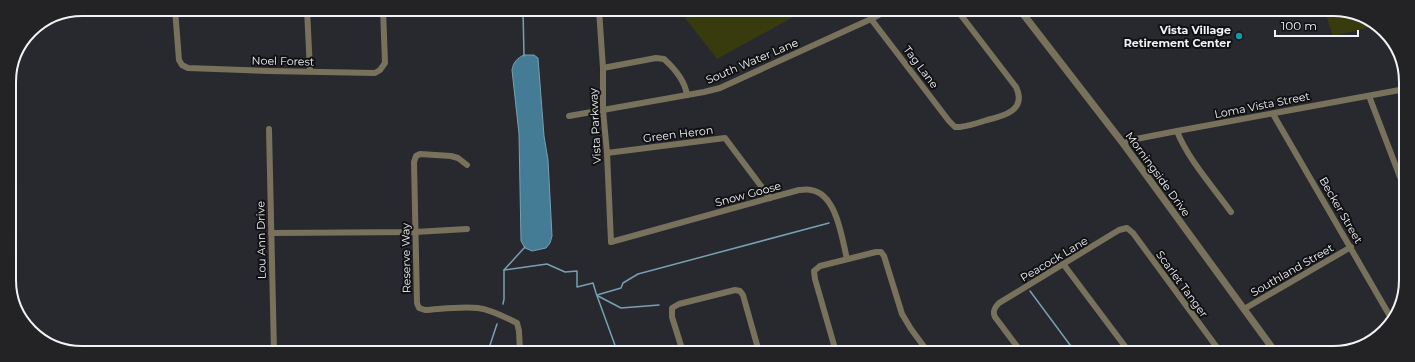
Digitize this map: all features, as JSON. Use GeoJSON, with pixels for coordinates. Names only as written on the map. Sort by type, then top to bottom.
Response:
{"type":"FeatureCollection","features":[{"type":"Feature","properties":{"kind":"street","name":"Noel Forest"},"geometry":{"type":"LineString","coordinates":[[176,16],[179,60],[182,65],[188,68],[375,73],[382,68],[385,61],[383,16]]}},
{"type":"Feature","properties":{"kind":"street"},"geometry":{"type":"LineString","coordinates":[[307,16],[310,71]]}},
{"type":"Feature","properties":{"kind":"street","name":"Vista Parkway"},"geometry":{"type":"LineString","coordinates":[[600,16],[604,68],[603,110],[607,153],[610,242]]}},
{"type":"Feature","properties":{"kind":"street","name":"South Water Lane"},"geometry":{"type":"LineString","coordinates":[[569,116],[720,88],[877,16]]}},
{"type":"Feature","properties":{"kind":"street","name":"Tag Lane"},"geometry":{"type":"LineString","coordinates":[[871,19],[949,121],[956,127],[965,127],[1004,116],[1012,111],[1019,96],[1016,87],[962,16]]}},
{"type":"Feature","properties":{"kind":"street","name":"Morningside Drive"},"geometry":{"type":"LineString","coordinates":[[1025,16],[1123,144],[1271,346]]}},
{"type":"Feature","properties":{"kind":"street"},"geometry":{"type":"LineString","coordinates":[[604,68],[656,58],[664,59],[682,81],[686,88],[687,95]]}},
{"type":"Feature","properties":{"kind":"street","name":"Loma Vista Street"},"geometry":{"type":"LineString","coordinates":[[1123,144],[1131,140],[1399,90]]}},
{"type":"Feature","properties":{"kind":"street"},"geometry":{"type":"LineString","coordinates":[[1368,96],[1399,177]]}},
{"type":"Feature","properties":{"kind":"street","name":"Becker Street"},"geometry":{"type":"LineString","coordinates":[[1273,114],[1389,314]]}},
{"type":"Feature","properties":{"kind":"street","name":"Lou Ann Drive"},"geometry":{"type":"LineString","coordinates":[[269,129],[274,346]]}},
{"type":"Feature","properties":{"kind":"street"},"geometry":{"type":"LineString","coordinates":[[1177,131],[1189,154],[1231,212]]}},
{"type":"Feature","properties":{"kind":"street","name":"Green Heron"},"geometry":{"type":"LineString","coordinates":[[607,153],[725,138],[770,198]]}},
{"type":"Feature","properties":{"kind":"street","name":"Reserve Way"},"geometry":{"type":"LineString","coordinates":[[467,165],[458,158],[451,156],[420,154],[416,156],[414,162],[417,303],[419,308],[425,310],[478,308],[495,313],[517,323],[520,346]]}},
{"type":"Feature","properties":{"kind":"street","name":"Snow Goose"},"geometry":{"type":"LineString","coordinates":[[610,242],[799,190],[812,190],[821,194],[831,204],[836,215],[847,259]]}},
{"type":"Feature","properties":{"kind":"street","name":"Peacock Lane"},"geometry":{"type":"LineString","coordinates":[[1017,346],[995,317],[994,310],[999,303],[1064,265],[1119,230],[1126,228]]}},
{"type":"Feature","properties":{"kind":"street","name":"Scarlet Tanger"},"geometry":{"type":"LineString","coordinates":[[1126,228],[1133,233],[1216,346]]}},
{"type":"Feature","properties":{"kind":"street"},"geometry":{"type":"LineString","coordinates":[[271,233],[415,232],[467,229]]}},
{"type":"Feature","properties":{"kind":"street","name":"Southland Street"},"geometry":{"type":"LineString","coordinates":[[1244,309],[1351,248]]}},
{"type":"Feature","properties":{"kind":"street"},"geometry":{"type":"LineString","coordinates":[[834,346],[814,271],[820,266],[873,252],[881,252],[886,259],[902,314],[907,324],[924,346]]}},
{"type":"Feature","properties":{"kind":"street"},"geometry":{"type":"LineString","coordinates":[[1064,265],[1125,346]]}},
{"type":"Feature","properties":{"kind":"street"},"geometry":{"type":"LineString","coordinates":[[681,346],[672,317],[672,308],[679,304],[729,290],[738,290],[743,296],[757,346]]}},
{"type":"Feature","properties":{"kind":"green space"},"geometry":{"type":"Polygon","coordinates":[[[688,16],[795,16],[717,59],[685,18],[688,16]]]}},
{"type":"Feature","properties":{"kind":"green space"},"geometry":{"type":"Polygon","coordinates":[[[1326,16],[1346,17],[1362,23],[1369,28],[1333,36],[1326,16]]]}},
{"type":"Feature","properties":{"kind":"water"},"geometry":{"type":"Polygon","coordinates":[[[524,55],[534,55],[538,58],[544,136],[548,160],[552,236],[550,243],[546,248],[532,251],[525,248],[521,241],[519,134],[512,70],[516,61],[524,55]]]}},
{"type":"Feature","properties":{"kind":"waterway"},"geometry":{"type":"LineString","coordinates":[[523,16],[524,56]]}},
{"type":"Feature","properties":{"kind":"waterway"},"geometry":{"type":"LineString","coordinates":[[597,295],[621,288],[623,283],[638,274],[829,223]]}},
{"type":"Feature","properties":{"kind":"waterway"},"geometry":{"type":"LineString","coordinates":[[504,270],[525,247]]}},
{"type":"Feature","properties":{"kind":"waterway"},"geometry":{"type":"LineString","coordinates":[[503,304],[504,270],[547,264],[565,272],[577,271],[577,287],[593,283],[615,346]]}},
{"type":"Feature","properties":{"kind":"waterway"},"geometry":{"type":"LineString","coordinates":[[1030,291],[1071,346]]}},
{"type":"Feature","properties":{"kind":"waterway"},"geometry":{"type":"LineString","coordinates":[[598,296],[621,308],[659,305]]}},
{"type":"Feature","properties":{"kind":"waterway"},"geometry":{"type":"LineString","coordinates":[[489,346],[497,324]]}},
{"type":"Feature","properties":{"kind":"place","name":"Vista Village Retirement Center"},"geometry":{"type":"Point","coordinates":[1239,36]}}]}
